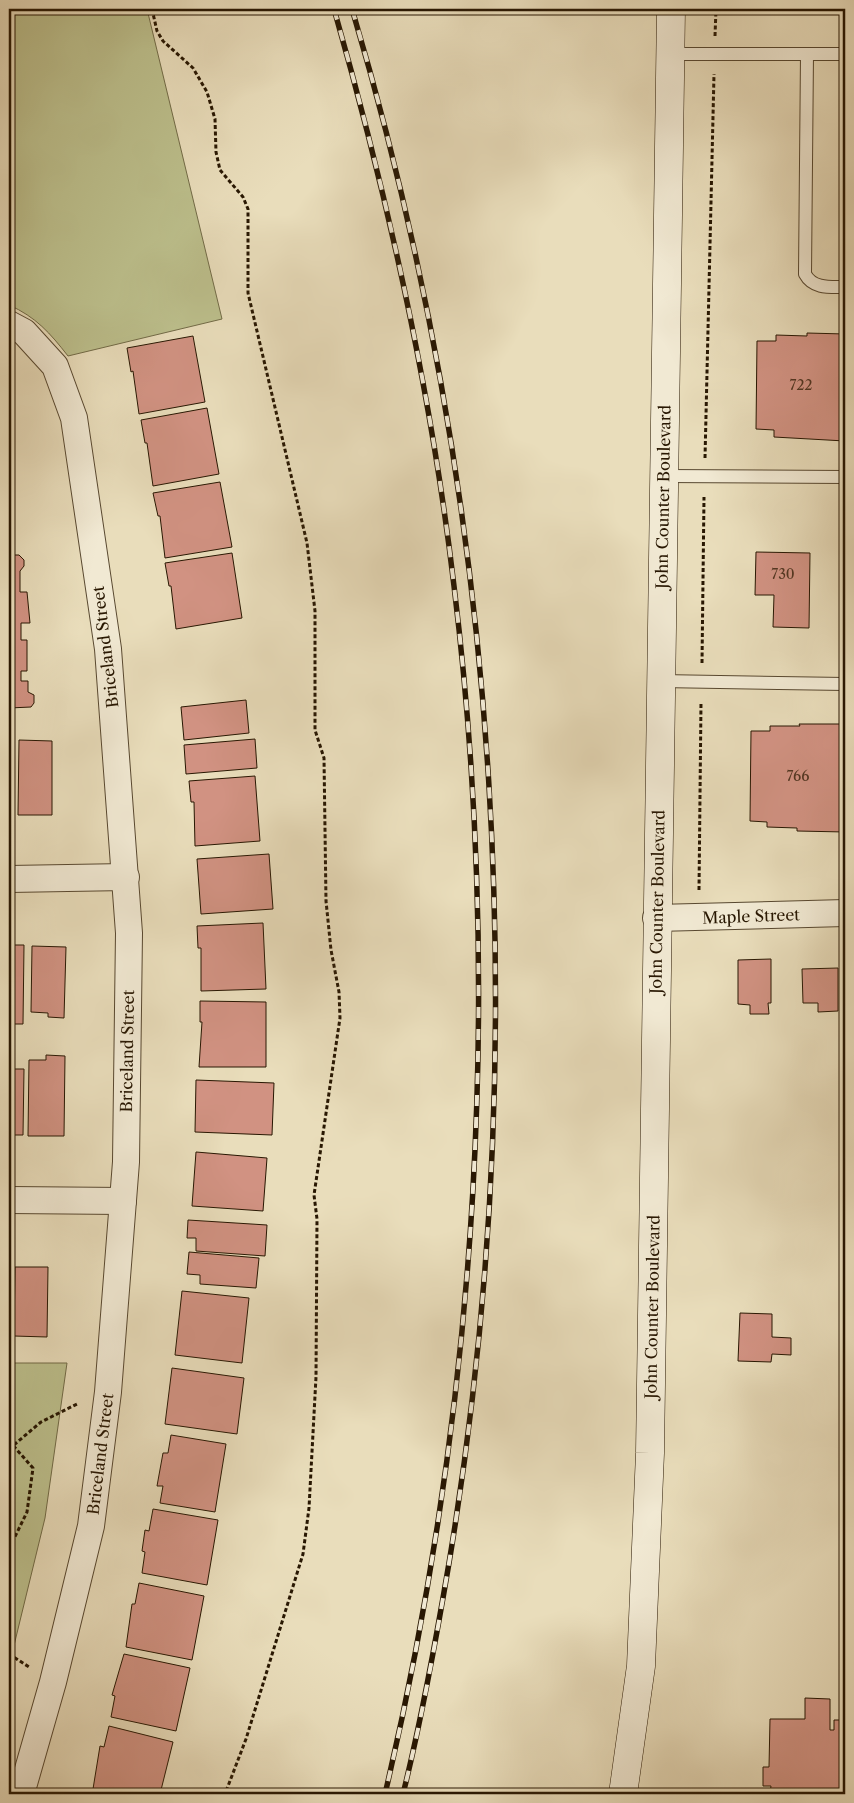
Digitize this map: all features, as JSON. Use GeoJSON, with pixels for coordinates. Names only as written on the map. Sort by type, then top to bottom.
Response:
{"type":"FeatureCollection","features":[{"type":"Feature","properties":{"kind":"main road","name":"John Counter Boulevard"},"geometry":{"type":"LineString","coordinates":[[624,1794],[641,1666],[650,1453],[656,918],[671,9]]}},
{"type":"Feature","properties":{"kind":"street","name":"Briceland Street"},"geometry":{"type":"LineString","coordinates":[[9,324],[24,332],[55,366],[74,418],[108,649],[129,933],[123,1201],[108,1392],[91,1526],[52,1682],[21,1794]]}},
{"type":"Feature","properties":{"kind":"street"},"geometry":{"type":"LineString","coordinates":[[9,878],[126,877]]}},
{"type":"Feature","properties":{"kind":"street","name":"Maple Street"},"geometry":{"type":"LineString","coordinates":[[656,918],[845,912]]}},
{"type":"Feature","properties":{"kind":"street"},"geometry":{"type":"LineString","coordinates":[[9,1200],[123,1201]]}},
{"type":"Feature","properties":{"kind":"lane"},"geometry":{"type":"LineString","coordinates":[[670,54],[845,54]]}},
{"type":"Feature","properties":{"kind":"lane"},"geometry":{"type":"LineString","coordinates":[[807,54],[805,274],[809,281],[823,287],[845,288]]}},
{"type":"Feature","properties":{"kind":"lane"},"geometry":{"type":"LineString","coordinates":[[663,476],[845,477]]}},
{"type":"Feature","properties":{"kind":"lane"},"geometry":{"type":"LineString","coordinates":[[660,681],[845,684]]}},
{"type":"Feature","properties":{"kind":"path"},"geometry":{"type":"LineString","coordinates":[[152,9],[158,31],[164,41],[193,68],[207,92],[215,119],[216,152],[220,170],[243,197],[248,209],[248,294],[307,543],[315,611],[315,730],[324,758],[326,901],[330,950],[340,992],[340,1018],[314,1195],[316,1218],[316,1377],[309,1508],[303,1554],[246,1739],[225,1794]]}},
{"type":"Feature","properties":{"kind":"path"},"geometry":{"type":"LineString","coordinates":[[699,897],[701,682],[716,9]]}},
{"type":"Feature","properties":{"kind":"path"},"geometry":{"type":"LineString","coordinates":[[9,1449],[41,1422],[71,1406],[108,1392]]}},
{"type":"Feature","properties":{"kind":"path"},"geometry":{"type":"LineString","coordinates":[[9,1440],[33,1468],[28,1512],[9,1549]]}},
{"type":"Feature","properties":{"kind":"green space"},"geometry":{"type":"Polygon","coordinates":[[[9,9],[147,9],[222,319],[68,356],[42,326],[9,305],[9,9]]]}},
{"type":"Feature","properties":{"kind":"green space"},"geometry":{"type":"Polygon","coordinates":[[[9,1363],[67,1363],[45,1518],[9,1666],[9,1363]]]}},
{"type":"Feature","properties":{"kind":"building"},"geometry":{"type":"Polygon","coordinates":[[[807,333],[845,334],[845,441],[774,437],[774,430],[756,429],[757,341],[776,341],[776,335],[807,336],[807,333]]]}},
{"type":"Feature","properties":{"kind":"building"},"geometry":{"type":"Polygon","coordinates":[[[193,336],[205,402],[139,414],[133,371],[131,372],[127,348],[193,336]]]}},
{"type":"Feature","properties":{"kind":"building"},"geometry":{"type":"Polygon","coordinates":[[[207,408],[219,474],[153,486],[147,443],[145,443],[141,420],[207,408]]]}},
{"type":"Feature","properties":{"kind":"building"},"geometry":{"type":"Polygon","coordinates":[[[220,482],[232,547],[165,558],[160,516],[158,516],[153,493],[220,482]]]}},
{"type":"Feature","properties":{"kind":"building"},"geometry":{"type":"Polygon","coordinates":[[[756,552],[810,553],[809,628],[773,627],[774,595],[755,595],[756,552]]]}},
{"type":"Feature","properties":{"kind":"building"},"geometry":{"type":"Polygon","coordinates":[[[232,553],[242,618],[176,629],[171,586],[169,586],[165,563],[232,553]]]}},
{"type":"Feature","properties":{"kind":"building"},"geometry":{"type":"Polygon","coordinates":[[[9,555],[19,555],[24,560],[24,566],[20,571],[20,592],[27,592],[30,623],[21,623],[21,640],[27,640],[27,671],[21,671],[21,681],[28,681],[28,692],[34,695],[34,703],[31,707],[9,708],[9,555]]]}},
{"type":"Feature","properties":{"kind":"building"},"geometry":{"type":"Polygon","coordinates":[[[246,700],[249,733],[184,740],[181,707],[246,700]]]}},
{"type":"Feature","properties":{"kind":"building"},"geometry":{"type":"Polygon","coordinates":[[[799,724],[845,724],[845,832],[797,831],[797,828],[767,827],[767,822],[750,821],[751,731],[770,731],[770,726],[800,726],[799,724]]]}},
{"type":"Feature","properties":{"kind":"building"},"geometry":{"type":"Polygon","coordinates":[[[255,739],[257,768],[186,774],[184,745],[255,739]]]}},
{"type":"Feature","properties":{"kind":"building"},"geometry":{"type":"Polygon","coordinates":[[[19,740],[52,741],[52,815],[18,815],[19,740]]]}},
{"type":"Feature","properties":{"kind":"building"},"geometry":{"type":"Polygon","coordinates":[[[9,747],[14,747],[14,820],[9,820],[9,747]]]}},
{"type":"Feature","properties":{"kind":"building"},"geometry":{"type":"Polygon","coordinates":[[[255,776],[260,841],[195,846],[194,802],[191,802],[189,781],[255,776]]]}},
{"type":"Feature","properties":{"kind":"building"},"geometry":{"type":"Polygon","coordinates":[[[269,854],[273,909],[201,914],[197,859],[269,854]]]}},
{"type":"Feature","properties":{"kind":"building"},"geometry":{"type":"Polygon","coordinates":[[[263,923],[266,989],[201,991],[201,948],[198,948],[197,926],[263,923]]]}},
{"type":"Feature","properties":{"kind":"building"},"geometry":{"type":"Polygon","coordinates":[[[9,945],[24,945],[23,1024],[9,1024],[9,945]]]}},
{"type":"Feature","properties":{"kind":"building"},"geometry":{"type":"Polygon","coordinates":[[[32,946],[66,947],[64,1018],[48,1017],[48,1013],[31,1012],[32,946]]]}},
{"type":"Feature","properties":{"kind":"building"},"geometry":{"type":"Polygon","coordinates":[[[771,959],[771,1003],[768,1003],[769,1014],[750,1014],[750,1005],[738,1004],[738,960],[771,959]]]}},
{"type":"Feature","properties":{"kind":"building"},"geometry":{"type":"Polygon","coordinates":[[[838,968],[838,1011],[818,1012],[818,1003],[803,1003],[802,969],[838,968]]]}},
{"type":"Feature","properties":{"kind":"building"},"geometry":{"type":"Polygon","coordinates":[[[200,1001],[266,1002],[266,1067],[199,1067],[202,1022],[200,1022],[200,1001]]]}},
{"type":"Feature","properties":{"kind":"building"},"geometry":{"type":"Polygon","coordinates":[[[46,1055],[65,1056],[64,1136],[28,1136],[29,1060],[46,1060],[46,1055]]]}},
{"type":"Feature","properties":{"kind":"building"},"geometry":{"type":"Polygon","coordinates":[[[9,1069],[24,1069],[23,1135],[9,1135],[9,1069]]]}},
{"type":"Feature","properties":{"kind":"building"},"geometry":{"type":"Polygon","coordinates":[[[196,1080],[274,1083],[272,1135],[195,1132],[196,1080]]]}},
{"type":"Feature","properties":{"kind":"building"},"geometry":{"type":"Polygon","coordinates":[[[196,1152],[267,1158],[263,1211],[192,1206],[196,1152]]]}},
{"type":"Feature","properties":{"kind":"building"},"geometry":{"type":"Polygon","coordinates":[[[188,1220],[267,1225],[265,1256],[196,1251],[196,1238],[187,1238],[188,1220]]]}},
{"type":"Feature","properties":{"kind":"building"},"geometry":{"type":"Polygon","coordinates":[[[189,1252],[259,1258],[256,1288],[200,1284],[200,1275],[187,1274],[189,1252]]]}},
{"type":"Feature","properties":{"kind":"building"},"geometry":{"type":"Polygon","coordinates":[[[15,1267],[48,1267],[47,1337],[14,1336],[15,1267]]]}},
{"type":"Feature","properties":{"kind":"building"},"geometry":{"type":"Polygon","coordinates":[[[182,1291],[249,1298],[242,1363],[175,1355],[182,1291]]]}},
{"type":"Feature","properties":{"kind":"building"},"geometry":{"type":"Polygon","coordinates":[[[740,1313],[772,1314],[772,1337],[791,1338],[791,1355],[772,1354],[771,1362],[738,1361],[740,1313]]]}},
{"type":"Feature","properties":{"kind":"building"},"geometry":{"type":"Polygon","coordinates":[[[172,1368],[244,1378],[237,1434],[165,1424],[172,1368]]]}},
{"type":"Feature","properties":{"kind":"building"},"geometry":{"type":"Polygon","coordinates":[[[171,1435],[226,1444],[215,1512],[160,1503],[163,1486],[157,1486],[163,1453],[168,1453],[171,1435]]]}},
{"type":"Feature","properties":{"kind":"building"},"geometry":{"type":"Polygon","coordinates":[[[153,1509],[218,1520],[207,1585],[142,1573],[145,1552],[142,1551],[145,1530],[149,1531],[153,1509]]]}},
{"type":"Feature","properties":{"kind":"building"},"geometry":{"type":"Polygon","coordinates":[[[139,1583],[204,1596],[192,1660],[126,1647],[132,1604],[135,1604],[139,1583]]]}},
{"type":"Feature","properties":{"kind":"building"},"geometry":{"type":"Polygon","coordinates":[[[124,1654],[190,1668],[176,1731],[111,1717],[115,1696],[112,1695],[124,1654]]]}},
{"type":"Feature","properties":{"kind":"building"},"geometry":{"type":"Polygon","coordinates":[[[805,1698],[830,1699],[830,1730],[834,1730],[834,1720],[845,1720],[845,1793],[770,1793],[771,1786],[763,1786],[763,1767],[769,1767],[770,1719],[805,1719],[805,1698]]]}},
{"type":"Feature","properties":{"kind":"building"},"geometry":{"type":"Polygon","coordinates":[[[109,1726],[173,1742],[160,1794],[115,1794],[93,1789],[100,1746],[104,1747],[109,1726]]]}},
{"type":"Feature","properties":{"kind":"railway"},"geometry":{"type":"LineString","coordinates":[[334,9],[390,223],[406,295],[433,440],[454,586],[469,737],[477,889],[478,1041],[473,1193],[461,1345],[442,1496],[417,1645],[385,1794]]}},
{"type":"Feature","properties":{"kind":"railway"},"geometry":{"type":"LineString","coordinates":[[352,9],[402,198],[442,390],[471,584],[489,780],[495,976],[491,1173],[476,1369],[449,1563],[434,1650],[403,1794]]}}]}
